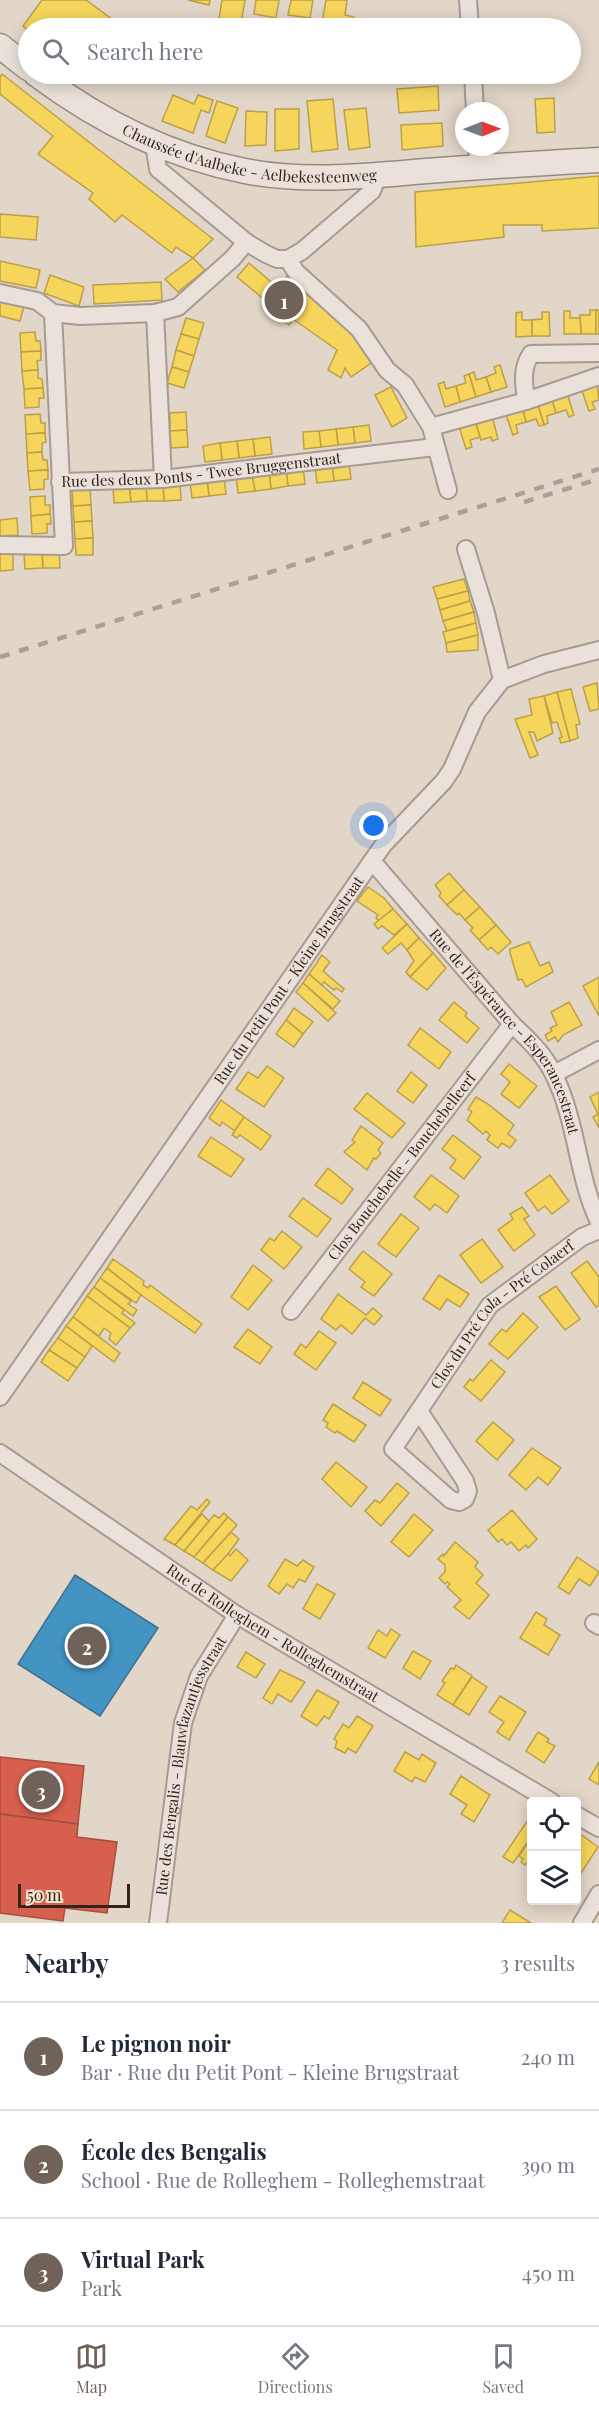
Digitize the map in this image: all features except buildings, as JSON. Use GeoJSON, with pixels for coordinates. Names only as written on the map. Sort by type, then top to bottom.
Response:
{"type":"FeatureCollection","features":[{"type":"Feature","properties":{"kind":"main road"},"geometry":{"type":"LineString","coordinates":[[0,46],[18,60]]}},
{"type":"Feature","properties":{"kind":"main road","name":"Chaussée d'Aalbeke - Aelbekesteenweg"},"geometry":{"type":"LineString","coordinates":[[50,84],[96,116],[154,144],[191,158],[264,174],[328,177],[378,175],[478,157],[599,160]]}},
{"type":"Feature","properties":{"kind":"street"},"geometry":{"type":"LineString","coordinates":[[469,0],[470,18]]}},
{"type":"Feature","properties":{"kind":"street"},"geometry":{"type":"LineString","coordinates":[[474,84],[475,102]]}},
{"type":"Feature","properties":{"kind":"street"},"geometry":{"type":"LineString","coordinates":[[154,144],[158,169],[246,242],[277,259],[288,259],[302,251],[372,191],[378,175]]}},
{"type":"Feature","properties":{"kind":"street"},"geometry":{"type":"LineString","coordinates":[[0,293],[37,301],[53,313],[80,316],[155,313],[178,307],[233,258],[246,242]]}},
{"type":"Feature","properties":{"kind":"street"},"geometry":{"type":"LineString","coordinates":[[288,259],[296,272],[359,329],[387,370],[405,385],[431,427],[448,490]]}},
{"type":"Feature","properties":{"kind":"street"},"geometry":{"type":"LineString","coordinates":[[53,313],[60,482]]}},
{"type":"Feature","properties":{"kind":"street"},"geometry":{"type":"LineString","coordinates":[[155,313],[163,479]]}},
{"type":"Feature","properties":{"kind":"street"},"geometry":{"type":"LineString","coordinates":[[526,401],[523,375],[525,363],[531,354],[599,353]]}},
{"type":"Feature","properties":{"kind":"street"},"geometry":{"type":"LineString","coordinates":[[431,427],[526,401],[599,376]]}},
{"type":"Feature","properties":{"kind":"street","name":"Rue des deux Ponts - Twee Bruggenstraat"},"geometry":{"type":"LineString","coordinates":[[0,545],[64,546],[60,482],[163,479],[435,447]]}},
{"type":"Feature","properties":{"kind":"street"},"geometry":{"type":"LineString","coordinates":[[466,549],[486,614],[502,680],[544,664],[599,650]]}},
{"type":"Feature","properties":{"kind":"street","name":"Rue du Petit Pont - Kleine Brugstraat"},"geometry":{"type":"LineString","coordinates":[[0,1397],[384,844],[444,781],[452,769],[477,711],[502,680]]}},
{"type":"Feature","properties":{"kind":"street","name":"Rue de l'Éspérance - Esperancestraat"},"geometry":{"type":"LineString","coordinates":[[372,861],[512,1024],[528,1039],[554,1074],[568,1114],[590,1203],[599,1222]]}},
{"type":"Feature","properties":{"kind":"street","name":"Clos Bouchebelle - Bouchebelleerf"},"geometry":{"type":"LineString","coordinates":[[291,1311],[512,1024]]}},
{"type":"Feature","properties":{"kind":"street"},"geometry":{"type":"LineString","coordinates":[[554,1074],[599,1050]]}},
{"type":"Feature","properties":{"kind":"street","name":"Clos du Pré Cola - Pré Colaerf"},"geometry":{"type":"LineString","coordinates":[[419,1411],[465,1481],[468,1491],[465,1499],[459,1502],[451,1500],[393,1449],[490,1305],[582,1237],[599,1230]]}},
{"type":"Feature","properties":{"kind":"street","name":"Rue de Rolleghem - Rolleghemstraat"},"geometry":{"type":"LineString","coordinates":[[0,1453],[237,1615],[544,1797]]}},
{"type":"Feature","properties":{"kind":"street","name":"Rue des Bengalis - Blauwfazantjesstraat"},"geometry":{"type":"LineString","coordinates":[[158,1923],[183,1723],[199,1676],[237,1615]]}},
{"type":"Feature","properties":{"kind":"street"},"geometry":{"type":"LineString","coordinates":[[581,1818],[599,1828]]}},
{"type":"Feature","properties":{"kind":"street"},"geometry":{"type":"LineString","coordinates":[[582,1923],[599,1894]]}},
{"type":"Feature","properties":{"kind":"railway"},"geometry":{"type":"LineString","coordinates":[[0,657],[599,469]]}},
{"type":"Feature","properties":{"kind":"railway"},"geometry":{"type":"LineString","coordinates":[[524,502],[599,479]]}},
{"type":"Feature","properties":{"kind":"place","name":"Le pignon noir"},"geometry":{"type":"Point","coordinates":[284,300]}},
{"type":"Feature","properties":{"kind":"place","name":"École des Bengalis"},"geometry":{"type":"Point","coordinates":[87,1646]}},
{"type":"Feature","properties":{"kind":"place","name":"Virtual Park"},"geometry":{"type":"Point","coordinates":[41,1790]}}]}
